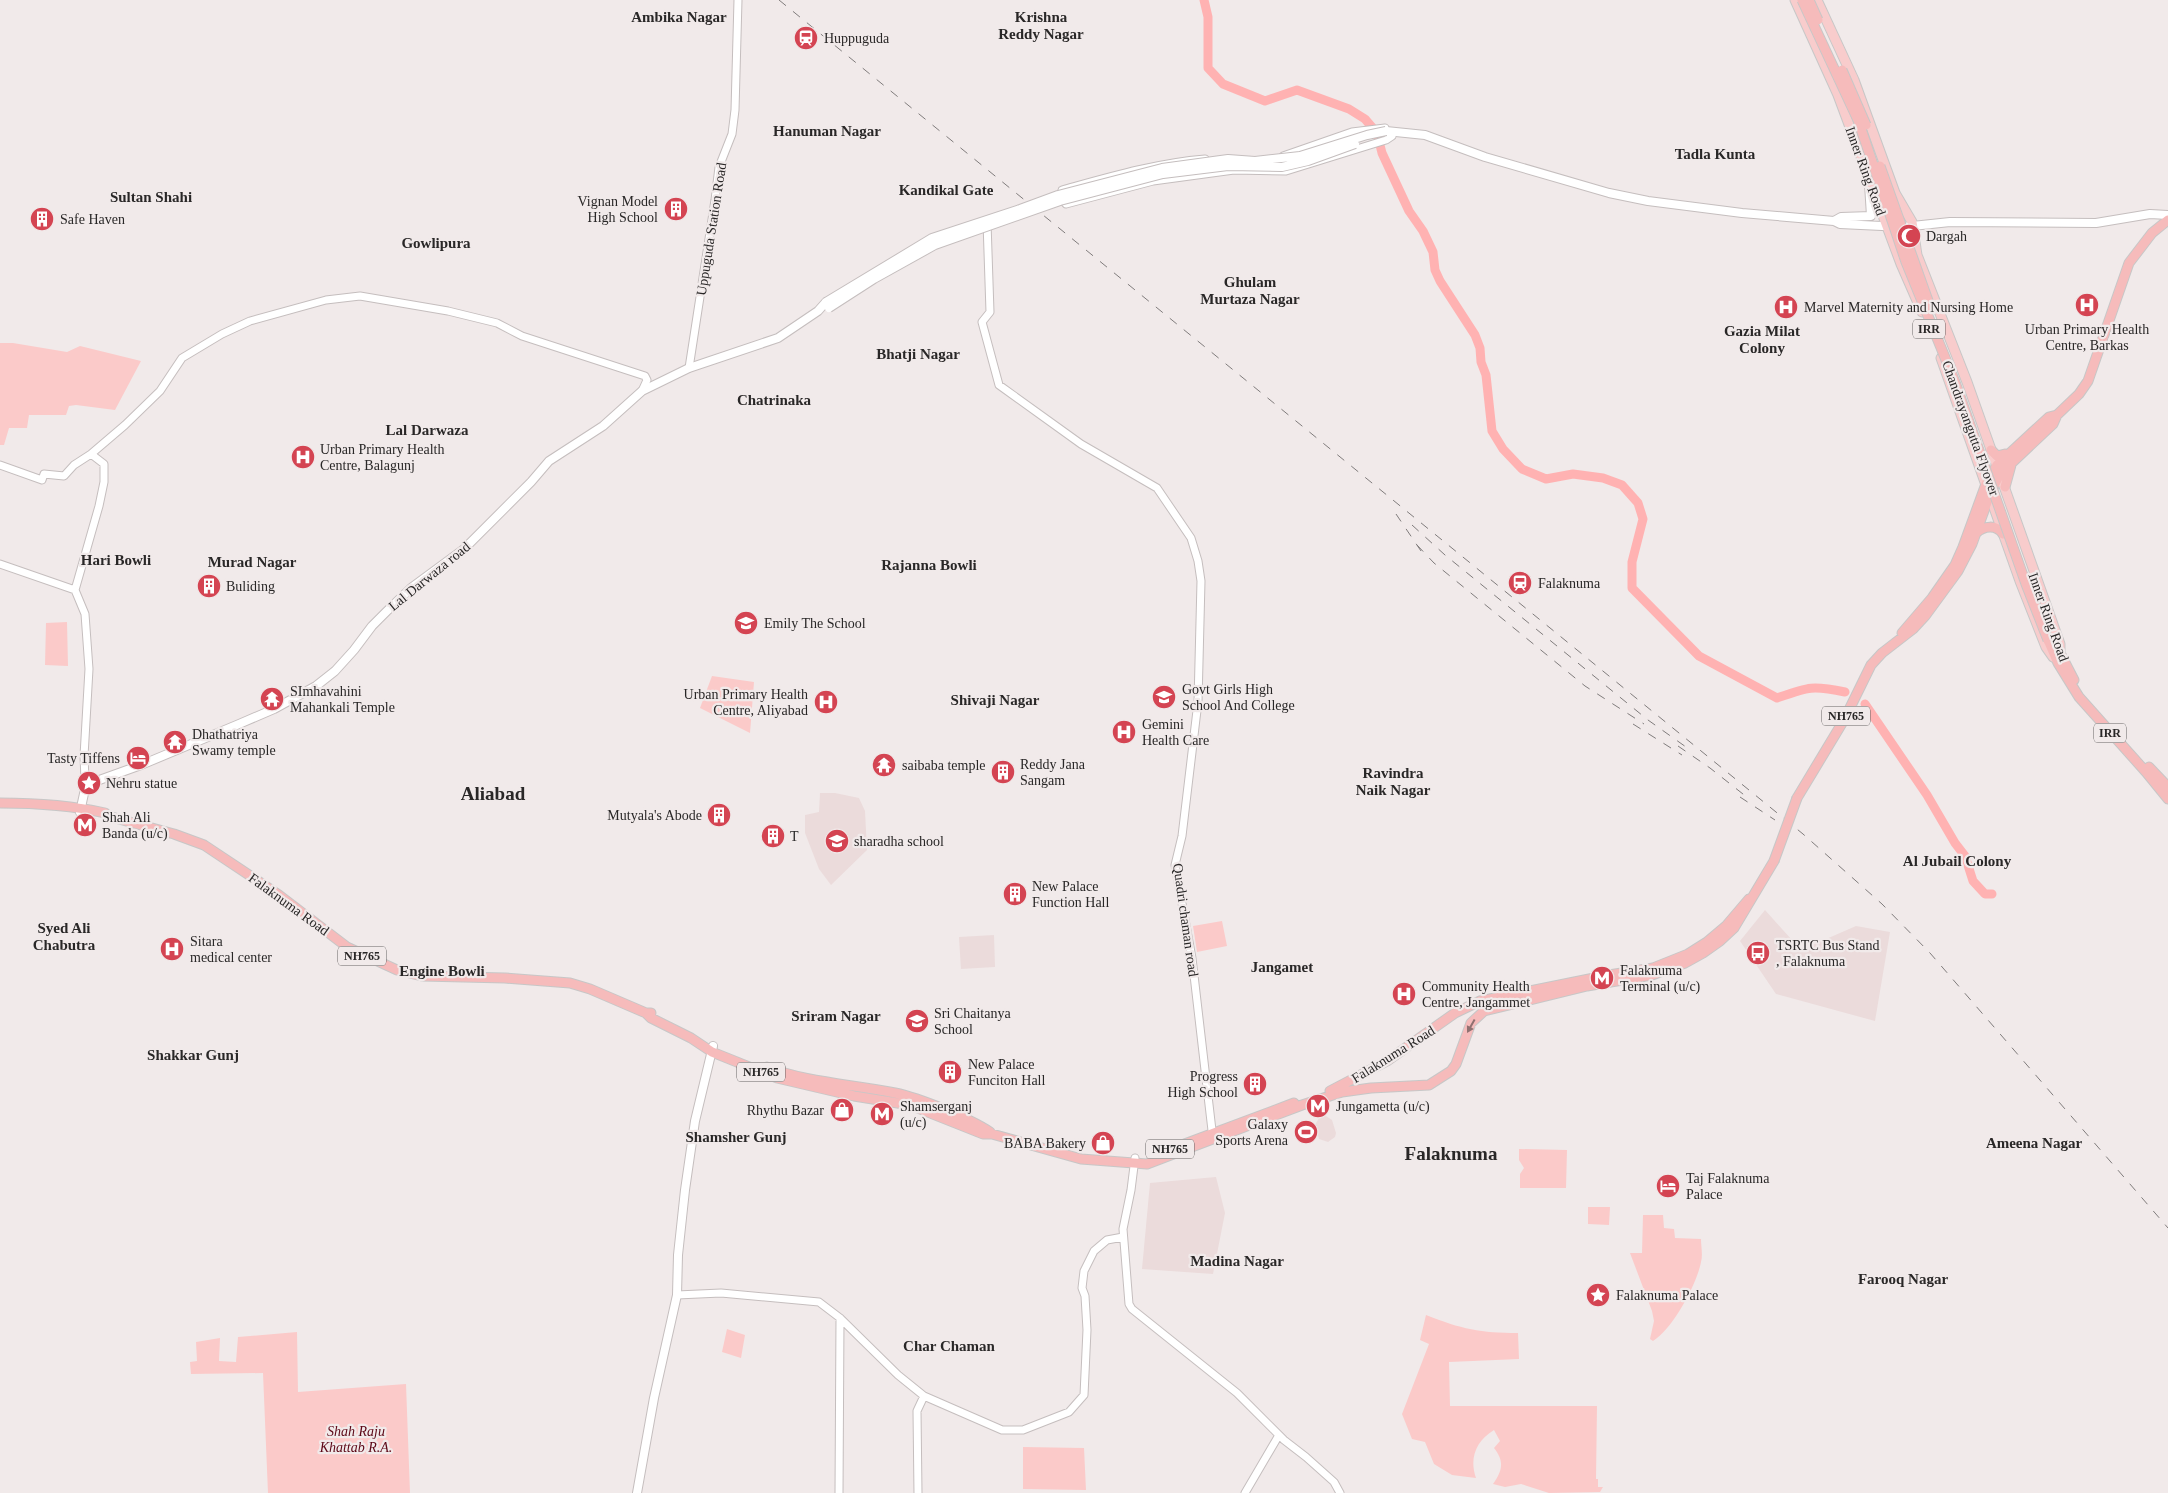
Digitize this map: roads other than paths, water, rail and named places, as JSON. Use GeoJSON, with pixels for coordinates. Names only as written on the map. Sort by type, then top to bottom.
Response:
{"type":"FeatureCollection","features":[{"type":"Feature","properties":{"kind":"highway","name":"Chandrayangutta Flyover"},"geometry":{"type":"LineString","coordinates":[[1802,0],[1858,120],[1906,262],[1955,382],[2026,584],[2051,640],[2060,653]]}},
{"type":"Feature","properties":{"kind":"highway","name":"Chandrayangutta Flyover"},"geometry":{"type":"LineString","coordinates":[[1809,0],[1863,117],[1906,242],[1963,389],[2058,663]]}},
{"type":"Feature","properties":{"kind":"highway","name":"NH765"},"geometry":{"type":"LineString","coordinates":[[1900,638],[1955,565],[1999,469],[2013,460],[2053,424],[2057,415],[2079,394],[2088,381],[2129,263],[2152,233],[2168,220]]}},
{"type":"Feature","properties":{"kind":"highway","name":"NH765"},"geometry":{"type":"LineString","coordinates":[[1986,484],[2013,448],[2048,417],[2057,415]]}},
{"type":"Feature","properties":{"kind":"highway"},"geometry":{"type":"LineString","coordinates":[[1991,450],[1998,457],[2013,448]]}},
{"type":"Feature","properties":{"kind":"highway"},"geometry":{"type":"LineString","coordinates":[[2005,487],[2006,477],[2013,460]]}},
{"type":"Feature","properties":{"kind":"highway","name":"NH765"},"geometry":{"type":"LineString","coordinates":[[1900,638],[1913,629],[1935,604],[1965,558],[1976,533],[1985,499]]}},
{"type":"Feature","properties":{"kind":"highway"},"geometry":{"type":"LineString","coordinates":[[1976,533],[1985,527],[1991,527],[2000,530],[2003,534]]}},
{"type":"Feature","properties":{"kind":"highway","name":"Falaknuma Road"},"geometry":{"type":"LineString","coordinates":[[81,810],[106,813],[108,816],[174,834],[204,845],[279,895],[347,947],[397,970],[422,976],[505,978],[570,983],[590,989],[646,1013],[651,1013],[684,1028],[712,1049],[782,1073],[799,1078],[902,1095],[964,1119],[992,1134],[1068,1155],[1134,1161],[1342,1092],[1429,1084],[1450,1071],[1460,1054],[1471,1023],[1484,1011],[1587,986],[1652,975],[1685,963],[1726,926],[1754,893],[1774,861],[1797,798],[1844,720],[1872,665],[1882,653],[1900,638]]}},
{"type":"Feature","properties":{"kind":"highway","name":"Inner Ring Road"},"geometry":{"type":"LineString","coordinates":[[2060,653],[2077,685],[2103,719],[2168,787]]}},
{"type":"Feature","properties":{"kind":"highway","name":"Inner Ring Road"},"geometry":{"type":"LineString","coordinates":[[2058,663],[2071,687],[2089,711],[2146,772],[2168,799]]}},
{"type":"Feature","properties":{"kind":"highway","name":"NH765"},"geometry":{"type":"LineString","coordinates":[[0,802],[55,804],[81,810]]}},
{"type":"Feature","properties":{"kind":"highway","name":"NH765"},"geometry":{"type":"LineString","coordinates":[[0,807],[81,810]]}},
{"type":"Feature","properties":{"kind":"highway","name":"Falaknuma Road"},"geometry":{"type":"LineString","coordinates":[[1212,1136],[1284,1106],[1340,1087],[1387,1061],[1455,1013],[1480,1001],[1653,968],[1701,950]]}},
{"type":"Feature","properties":{"kind":"highway"},"geometry":{"type":"LineString","coordinates":[[1367,1071],[1371,1088]]}},
{"type":"Feature","properties":{"kind":"main road","name":"Inner Ring Road"},"geometry":{"type":"LineString","coordinates":[[1795,0],[1838,95],[1887,226],[1941,358],[1986,484]]}},
{"type":"Feature","properties":{"kind":"main road","name":"Inner Ring Road"},"geometry":{"type":"LineString","coordinates":[[1817,0],[1854,80],[1895,193],[1913,226],[1917,255],[1999,469],[2060,644],[2060,653]]}},
{"type":"Feature","properties":{"kind":"main road","name":"Lal Darwaza road"},"geometry":{"type":"LineString","coordinates":[[87,784],[146,763],[240,724],[274,709],[316,686],[335,671],[372,626],[405,594],[477,537],[549,461],[603,426],[642,391],[689,368],[778,338],[827,305],[935,245],[1060,201],[1163,174],[1228,166],[1282,167],[1308,161],[1388,134],[1430,138],[1485,157],[1610,193],[1648,201],[1742,213],[1834,221]]}},
{"type":"Feature","properties":{"kind":"main road"},"geometry":{"type":"LineString","coordinates":[[1879,146],[1861,154],[1861,162],[1869,184],[1871,216],[1840,217],[1834,221],[1840,224],[1887,226],[1913,226],[1950,222],[2096,223],[2150,214],[2168,214]]}},
{"type":"Feature","properties":{"kind":"main road","name":"IRR"},"geometry":{"type":"LineString","coordinates":[[1985,499],[1986,484]]}},
{"type":"Feature","properties":{"kind":"main road","name":"Inner Ring Road"},"geometry":{"type":"LineString","coordinates":[[1985,499],[2003,534],[2046,646],[2058,663]]}},
{"type":"Feature","properties":{"kind":"main road"},"geometry":{"type":"LineString","coordinates":[[81,810],[87,784]]}},
{"type":"Feature","properties":{"kind":"main road"},"geometry":{"type":"LineString","coordinates":[[637,1493],[654,1398],[677,1295],[685,1190],[695,1121],[712,1049]]}},
{"type":"Feature","properties":{"kind":"street","name":"Uppuguda Station Road"},"geometry":{"type":"LineString","coordinates":[[689,368],[714,208],[718,167],[732,134],[734,119],[738,0]]}},
{"type":"Feature","properties":{"kind":"street"},"geometry":{"type":"LineString","coordinates":[[1366,130],[1388,134],[1370,145],[1286,171],[1234,170],[1209,173],[1153,181],[1066,204],[1061,198],[1062,190],[1158,165],[1226,157],[1280,157],[1298,150],[1314,147],[1352,132],[1366,130]]}},
{"type":"Feature","properties":{"kind":"street","name":"Quadri chaman road"},"geometry":{"type":"LineString","coordinates":[[987,217],[990,312],[982,322],[999,385],[1081,444],[1156,488],[1191,538],[1198,561],[1201,582],[1198,702],[1182,836],[1175,865],[1192,958],[1212,1136]]}},
{"type":"Feature","properties":{"kind":"street"},"geometry":{"type":"LineString","coordinates":[[0,465],[42,480],[44,474],[64,476],[74,465],[91,454],[125,426],[160,391],[182,358],[222,334],[250,321],[326,300],[360,296],[448,311],[498,323],[522,336],[645,376],[647,380],[642,391]]}},
{"type":"Feature","properties":{"kind":"street"},"geometry":{"type":"LineString","coordinates":[[87,784],[84,756],[89,669],[85,614],[75,590],[104,482],[104,464],[91,454]]}},
{"type":"Feature","properties":{"kind":"street"},"geometry":{"type":"LineString","coordinates":[[0,564],[75,590]]}},
{"type":"Feature","properties":{"kind":"street"},"geometry":{"type":"LineString","coordinates":[[1134,1161],[1123,1237],[1129,1304],[1132,1309],[1237,1393],[1279,1436],[1334,1482],[1340,1493]]}},
{"type":"Feature","properties":{"kind":"street"},"geometry":{"type":"LineString","coordinates":[[677,1295],[721,1293],[815,1301],[824,1305],[840,1318],[898,1375],[924,1396],[981,1422],[1009,1431],[1023,1430],[1068,1412],[1084,1395],[1087,1330],[1085,1296],[1082,1288],[1084,1271],[1094,1251],[1107,1240],[1123,1237]]}},
{"type":"Feature","properties":{"kind":"street"},"geometry":{"type":"LineString","coordinates":[[839,1493],[840,1318]]}},
{"type":"Feature","properties":{"kind":"street"},"geometry":{"type":"LineString","coordinates":[[918,1493],[917,1411],[924,1396]]}},
{"type":"Feature","properties":{"kind":"street"},"geometry":{"type":"LineString","coordinates":[[1245,1493],[1279,1436]]}},
{"type":"Feature","properties":{"kind":"waterway"},"geometry":{"type":"LineString","coordinates":[[1204,0],[1208,17],[1208,68],[1223,84],[1265,101],[1297,90],[1349,109],[1365,119],[1377,133],[1382,153],[1409,211],[1423,231],[1433,252],[1435,270],[1440,281],[1475,335],[1486,375],[1492,431],[1503,449],[1522,469],[1546,479],[1573,474],[1603,478],[1622,485],[1638,503],[1643,519],[1632,562],[1632,588],[1699,656],[1777,698],[1810,688],[1825,688],[1845,692]]}},
{"type":"Feature","properties":{"kind":"waterway"},"geometry":{"type":"LineString","coordinates":[[1865,704],[1927,795],[1955,843],[1965,856],[1973,881],[1985,894],[1992,894]]}},
{"type":"Feature","properties":{"kind":"railway"},"geometry":{"type":"LineString","coordinates":[[779,0],[1803,834],[1882,904],[1930,953],[2168,1228]]}},
{"type":"Feature","properties":{"kind":"railway"},"geometry":{"type":"LineString","coordinates":[[1396,514],[1421,551]]}},
{"type":"Feature","properties":{"kind":"railway"},"geometry":{"type":"LineString","coordinates":[[1412,525],[1445,555],[1648,720],[1686,747]]}},
{"type":"Feature","properties":{"kind":"railway"},"geometry":{"type":"LineString","coordinates":[[1417,545],[1434,563],[1585,686],[1644,724]]}},
{"type":"Feature","properties":{"kind":"railway"},"geometry":{"type":"LineString","coordinates":[[1633,724],[1682,755]]}},
{"type":"Feature","properties":{"kind":"railway"},"geometry":{"type":"LineString","coordinates":[[1678,746],[1748,798]]}},
{"type":"Feature","properties":{"kind":"railway"},"geometry":{"type":"LineString","coordinates":[[1740,797],[1775,820]]}},
{"type":"Feature","properties":{"kind":"place","name":"Huppuguda"},"geometry":{"type":"Point","coordinates":[806,38]}},
{"type":"Feature","properties":{"kind":"place","name":"Vignan Model High School"},"geometry":{"type":"Point","coordinates":[676,209]}},
{"type":"Feature","properties":{"kind":"place","name":"Safe Haven"},"geometry":{"type":"Point","coordinates":[42,219]}},
{"type":"Feature","properties":{"kind":"place","name":"Dargah"},"geometry":{"type":"Point","coordinates":[1909,236]}},
{"type":"Feature","properties":{"kind":"place","name":"Urban Primary Health Centre, Barkas"},"geometry":{"type":"Point","coordinates":[2087,305]}},
{"type":"Feature","properties":{"kind":"place","name":"Marvel Maternity and Nursing Home"},"geometry":{"type":"Point","coordinates":[1786,307]}},
{"type":"Feature","properties":{"kind":"place","name":"Urban Primary Health Centre, Balagunj"},"geometry":{"type":"Point","coordinates":[303,457]}},
{"type":"Feature","properties":{"kind":"place","name":"Falaknuma"},"geometry":{"type":"Point","coordinates":[1520,583]}},
{"type":"Feature","properties":{"kind":"place","name":"Buliding"},"geometry":{"type":"Point","coordinates":[209,586]}},
{"type":"Feature","properties":{"kind":"place","name":"Emily The School"},"geometry":{"type":"Point","coordinates":[746,623]}},
{"type":"Feature","properties":{"kind":"place","name":"Govt Girls High School And College"},"geometry":{"type":"Point","coordinates":[1164,697]}},
{"type":"Feature","properties":{"kind":"place","name":"SImhavahini Mahankali Temple"},"geometry":{"type":"Point","coordinates":[272,699]}},
{"type":"Feature","properties":{"kind":"place","name":"Urban Primary Health Centre, Aliyabad"},"geometry":{"type":"Point","coordinates":[826,702]}},
{"type":"Feature","properties":{"kind":"place","name":"Gemini Health Care"},"geometry":{"type":"Point","coordinates":[1124,732]}},
{"type":"Feature","properties":{"kind":"place","name":"Dhathatriya Swamy temple"},"geometry":{"type":"Point","coordinates":[175,742]}},
{"type":"Feature","properties":{"kind":"place","name":"Tasty Tiffens"},"geometry":{"type":"Point","coordinates":[138,758]}},
{"type":"Feature","properties":{"kind":"place","name":"saibaba temple"},"geometry":{"type":"Point","coordinates":[884,765]}},
{"type":"Feature","properties":{"kind":"place","name":"Reddy Jana Sangam"},"geometry":{"type":"Point","coordinates":[1003,772]}},
{"type":"Feature","properties":{"kind":"place","name":"Nehru statue"},"geometry":{"type":"Point","coordinates":[89,783]}},
{"type":"Feature","properties":{"kind":"place","name":"Mutyala's Abode"},"geometry":{"type":"Point","coordinates":[719,815]}},
{"type":"Feature","properties":{"kind":"place","name":"Shah Ali Banda (u/c)"},"geometry":{"type":"Point","coordinates":[85,825]}},
{"type":"Feature","properties":{"kind":"place","name":"T"},"geometry":{"type":"Point","coordinates":[773,836]}},
{"type":"Feature","properties":{"kind":"place","name":"sharadha school"},"geometry":{"type":"Point","coordinates":[837,841]}},
{"type":"Feature","properties":{"kind":"place","name":"New Palace Function Hall"},"geometry":{"type":"Point","coordinates":[1015,894]}},
{"type":"Feature","properties":{"kind":"place","name":"Sitara medical center"},"geometry":{"type":"Point","coordinates":[172,949]}},
{"type":"Feature","properties":{"kind":"place","name":"TSRTC Bus Stand , Falaknuma"},"geometry":{"type":"Point","coordinates":[1758,953]}},
{"type":"Feature","properties":{"kind":"place","name":"Falaknuma Terminal (u/c)"},"geometry":{"type":"Point","coordinates":[1602,978]}},
{"type":"Feature","properties":{"kind":"place","name":"Community Health Centre, Jangammet"},"geometry":{"type":"Point","coordinates":[1404,994]}},
{"type":"Feature","properties":{"kind":"place","name":"Sri Chaitanya School"},"geometry":{"type":"Point","coordinates":[917,1021]}},
{"type":"Feature","properties":{"kind":"place","name":"New Palace Funciton Hall"},"geometry":{"type":"Point","coordinates":[950,1072]}},
{"type":"Feature","properties":{"kind":"place","name":"Progress High School"},"geometry":{"type":"Point","coordinates":[1255,1084]}},
{"type":"Feature","properties":{"kind":"place","name":"Jungametta (u/c)"},"geometry":{"type":"Point","coordinates":[1318,1106]}},
{"type":"Feature","properties":{"kind":"place","name":"Rhythu Bazar"},"geometry":{"type":"Point","coordinates":[842,1110]}},
{"type":"Feature","properties":{"kind":"place","name":"Shamserganj (u/c)"},"geometry":{"type":"Point","coordinates":[882,1114]}},
{"type":"Feature","properties":{"kind":"place","name":"Galaxy Sports Arena"},"geometry":{"type":"Point","coordinates":[1306,1132]}},
{"type":"Feature","properties":{"kind":"place","name":"BABA Bakery"},"geometry":{"type":"Point","coordinates":[1103,1143]}},
{"type":"Feature","properties":{"kind":"place","name":"Taj Falaknuma Palace"},"geometry":{"type":"Point","coordinates":[1668,1186]}},
{"type":"Feature","properties":{"kind":"place","name":"Falaknuma Palace"},"geometry":{"type":"Point","coordinates":[1598,1295]}},
{"type":"Feature","properties":{"kind":"district","name":"Ambika Nagar"},"geometry":{"type":"Point","coordinates":[679,17]}},
{"type":"Feature","properties":{"kind":"district","name":"Krishna Reddy Nagar"},"geometry":{"type":"Point","coordinates":[1041,26]}},
{"type":"Feature","properties":{"kind":"district","name":"Hanuman Nagar"},"geometry":{"type":"Point","coordinates":[827,131]}},
{"type":"Feature","properties":{"kind":"district","name":"Tadla Kunta"},"geometry":{"type":"Point","coordinates":[1715,154]}},
{"type":"Feature","properties":{"kind":"district","name":"Kandikal Gate"},"geometry":{"type":"Point","coordinates":[946,190]}},
{"type":"Feature","properties":{"kind":"district","name":"Sultan Shahi"},"geometry":{"type":"Point","coordinates":[151,197]}},
{"type":"Feature","properties":{"kind":"district","name":"Gowlipura"},"geometry":{"type":"Point","coordinates":[436,243]}},
{"type":"Feature","properties":{"kind":"district","name":"Ghulam Murtaza Nagar"},"geometry":{"type":"Point","coordinates":[1250,290]}},
{"type":"Feature","properties":{"kind":"district","name":"Gazia Milat Colony"},"geometry":{"type":"Point","coordinates":[1762,340]}},
{"type":"Feature","properties":{"kind":"district","name":"Bhatji Nagar"},"geometry":{"type":"Point","coordinates":[918,354]}},
{"type":"Feature","properties":{"kind":"district","name":"Chatrinaka"},"geometry":{"type":"Point","coordinates":[774,400]}},
{"type":"Feature","properties":{"kind":"district","name":"Lal Darwaza"},"geometry":{"type":"Point","coordinates":[427,430]}},
{"type":"Feature","properties":{"kind":"district","name":"Hari Bowli"},"geometry":{"type":"Point","coordinates":[116,560]}},
{"type":"Feature","properties":{"kind":"district","name":"Murad Nagar"},"geometry":{"type":"Point","coordinates":[252,562]}},
{"type":"Feature","properties":{"kind":"district","name":"Rajanna Bowli"},"geometry":{"type":"Point","coordinates":[929,565]}},
{"type":"Feature","properties":{"kind":"district","name":"Shivaji Nagar"},"geometry":{"type":"Point","coordinates":[995,700]}},
{"type":"Feature","properties":{"kind":"district","name":"Ravindra Naik Nagar"},"geometry":{"type":"Point","coordinates":[1393,782]}},
{"type":"Feature","properties":{"kind":"district","name":"Aliabad"},"geometry":{"type":"Point","coordinates":[493,793]}},
{"type":"Feature","properties":{"kind":"district","name":"Al Jubail Colony"},"geometry":{"type":"Point","coordinates":[1957,861]}},
{"type":"Feature","properties":{"kind":"district","name":"Syed Ali Chabutra"},"geometry":{"type":"Point","coordinates":[64,936]}},
{"type":"Feature","properties":{"kind":"district","name":"Jangamet"},"geometry":{"type":"Point","coordinates":[1282,967]}},
{"type":"Feature","properties":{"kind":"district","name":"Engine Bowli"},"geometry":{"type":"Point","coordinates":[442,971]}},
{"type":"Feature","properties":{"kind":"district","name":"Sriram Nagar"},"geometry":{"type":"Point","coordinates":[836,1016]}},
{"type":"Feature","properties":{"kind":"district","name":"Shakkar Gunj"},"geometry":{"type":"Point","coordinates":[193,1055]}},
{"type":"Feature","properties":{"kind":"district","name":"Shamsher Gunj"},"geometry":{"type":"Point","coordinates":[736,1137]}},
{"type":"Feature","properties":{"kind":"district","name":"Ameena Nagar"},"geometry":{"type":"Point","coordinates":[2034,1143]}},
{"type":"Feature","properties":{"kind":"district","name":"Falaknuma"},"geometry":{"type":"Point","coordinates":[1451,1153]}},
{"type":"Feature","properties":{"kind":"district","name":"Madina Nagar"},"geometry":{"type":"Point","coordinates":[1237,1261]}},
{"type":"Feature","properties":{"kind":"district","name":"Farooq Nagar"},"geometry":{"type":"Point","coordinates":[1903,1279]}},
{"type":"Feature","properties":{"kind":"district","name":"Char Chaman"},"geometry":{"type":"Point","coordinates":[949,1346]}},
{"type":"Feature","properties":{"kind":"park label","name":"Shah Raju Khattab R.A."},"geometry":{"type":"Point","coordinates":[356,1439]}}]}
